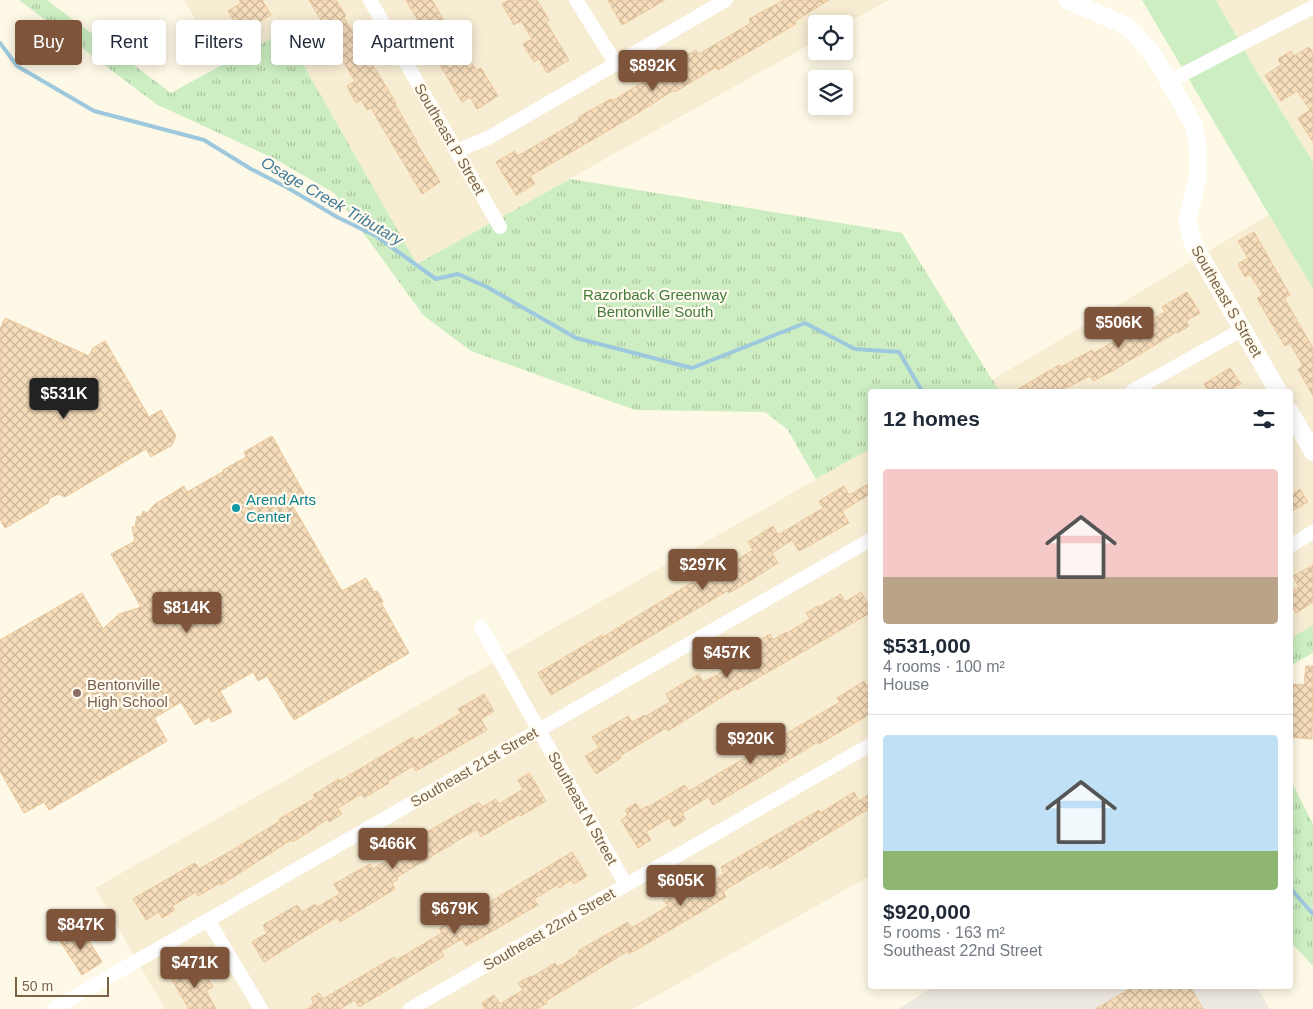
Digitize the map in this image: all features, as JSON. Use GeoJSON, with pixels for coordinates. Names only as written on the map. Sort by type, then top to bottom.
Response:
{"type":"FeatureCollection","features":[{"type":"Feature","properties":{"kind":"street","name":"Southeast P Street"},"geometry":{"type":"LineString","coordinates":[[370,0],[500,227]]}},
{"type":"Feature","properties":{"kind":"street"},"geometry":{"type":"LineString","coordinates":[[576,0],[616,64]]}},
{"type":"Feature","properties":{"kind":"street"},"geometry":{"type":"LineString","coordinates":[[456,151],[488,138],[726,0]]}},
{"type":"Feature","properties":{"kind":"street","name":"Southeast S Street"},"geometry":{"type":"LineString","coordinates":[[1067,0],[1127,26],[1154,54],[1168,82],[1194,125],[1198,148],[1198,177],[1187,222],[1194,245],[1277,389]]}},
{"type":"Feature","properties":{"kind":"street"},"geometry":{"type":"LineString","coordinates":[[1168,82],[1313,7]]}},
{"type":"Feature","properties":{"kind":"street"},"geometry":{"type":"LineString","coordinates":[[1136,389],[1243,329]]}},
{"type":"Feature","properties":{"kind":"street"},"geometry":{"type":"LineString","coordinates":[[1293,417],[1313,452]]}},
{"type":"Feature","properties":{"kind":"street"},"geometry":{"type":"LineString","coordinates":[[1293,544],[1313,532]]}},
{"type":"Feature","properties":{"kind":"street","name":"Southeast 21st Street"},"geometry":{"type":"LineString","coordinates":[[53,1009],[868,541]]}},
{"type":"Feature","properties":{"kind":"street","name":"Southeast N Street"},"geometry":{"type":"LineString","coordinates":[[481,627],[626,885]]}},
{"type":"Feature","properties":{"kind":"street","name":"Southeast 22nd Street"},"geometry":{"type":"LineString","coordinates":[[410,1009],[868,746]]}},
{"type":"Feature","properties":{"kind":"street"},"geometry":{"type":"LineString","coordinates":[[208,920],[261,1009]]}},
{"type":"Feature","properties":{"kind":"shaded area"},"geometry":{"type":"Polygon","coordinates":[[[184,0],[889,0],[853,20],[853,15],[808,15],[808,45],[417,264],[303,65],[343,65],[343,20],[271,20],[271,39],[261,44],[261,20],[196,20],[184,0]]]}},
{"type":"Feature","properties":{"kind":"shaded area"},"geometry":{"type":"Polygon","coordinates":[[[1216,0],[1313,0],[1313,162],[1255,69],[1216,0]]]}},
{"type":"Feature","properties":{"kind":"shaded area"},"geometry":{"type":"Polygon","coordinates":[[[1269,215],[1313,289],[1313,625],[1293,637],[1293,389],[998,389],[992,380],[1269,215]]]}},
{"type":"Feature","properties":{"kind":"shaded area"},"geometry":{"type":"Polygon","coordinates":[[[868,450],[868,877],[633,1009],[165,1009],[95,888],[868,450]]]}},
{"type":"Feature","properties":{"kind":"shaded area"},"geometry":{"type":"Polygon","coordinates":[[[930,989],[1258,989],[1270,1009],[898,1009],[930,989]]]}},
{"type":"Feature","properties":{"kind":"green space","name":"Razorback Greenway Bentonville South"},"geometry":{"type":"Polygon","coordinates":[[[19,0],[47,0],[74,20],[45,20],[19,0]]]}},
{"type":"Feature","properties":{"kind":"green space"},"geometry":{"type":"Polygon","coordinates":[[[1142,0],[1216,0],[1255,69],[1313,162],[1313,289],[1142,0]]]}},
{"type":"Feature","properties":{"kind":"green space","name":"Razorback Greenway Bentonville South"},"geometry":{"type":"Polygon","coordinates":[[[82,26],[92,34],[92,55],[82,48],[82,26]]]}},
{"type":"Feature","properties":{"kind":"green space","name":"Razorback Greenway Bentonville South"},"geometry":{"type":"Polygon","coordinates":[[[271,38],[271,65],[303,65],[417,264],[570,179],[902,233],[998,389],[868,389],[868,450],[816,479],[787,429],[765,412],[635,410],[471,351],[424,316],[334,193],[273,158],[156,104],[105,65],[134,65],[171,93],[222,65],[261,65],[261,44],[271,38]]]}},
{"type":"Feature","properties":{"kind":"green space"},"geometry":{"type":"Polygon","coordinates":[[[1313,625],[1313,653],[1293,664],[1293,637],[1313,625]]]}},
{"type":"Feature","properties":{"kind":"green space"},"geometry":{"type":"Polygon","coordinates":[[[1293,785],[1313,824],[1313,966],[1293,944],[1293,785]]]}},
{"type":"Feature","properties":{"kind":"building"},"geometry":{"type":"Polygon","coordinates":[[[239,0],[262,0],[271,15],[261,21],[233,20],[228,11],[241,3],[239,0]]]}},
{"type":"Feature","properties":{"kind":"building"},"geometry":{"type":"Polygon","coordinates":[[[309,0],[336,0],[353,33],[353,65],[373,65],[440,182],[422,194],[371,108],[367,110],[361,100],[356,103],[347,86],[355,81],[343,61],[343,20],[321,20],[309,0]]]}},
{"type":"Feature","properties":{"kind":"building"},"geometry":{"type":"Polygon","coordinates":[[[406,0],[432,0],[444,20],[418,20],[406,0]]]}},
{"type":"Feature","properties":{"kind":"building"},"geometry":{"type":"Polygon","coordinates":[[[509,0],[537,0],[549,20],[546,22],[569,60],[547,73],[539,59],[534,62],[523,44],[532,39],[521,21],[514,25],[502,4],[509,0]]]}},
{"type":"Feature","properties":{"kind":"building"},"geometry":{"type":"Polygon","coordinates":[[[608,0],[665,0],[622,25],[608,0]]]}},
{"type":"Feature","properties":{"kind":"building"},"geometry":{"type":"Polygon","coordinates":[[[784,0],[829,0],[795,21],[796,24],[718,70],[716,67],[675,92],[674,90],[530,176],[535,184],[516,195],[496,162],[515,151],[518,156],[579,120],[578,117],[611,99],[612,101],[696,50],[699,54],[751,23],[749,19],[784,0]]]}},
{"type":"Feature","properties":{"kind":"building"},"geometry":{"type":"Polygon","coordinates":[[[1309,47],[1313,53],[1313,142],[1298,118],[1310,110],[1297,91],[1281,101],[1265,75],[1281,65],[1278,59],[1291,51],[1294,56],[1309,47]]]}},
{"type":"Feature","properties":{"kind":"building"},"geometry":{"type":"Polygon","coordinates":[[[472,63],[476,70],[481,68],[498,96],[477,109],[470,97],[462,102],[440,65],[472,65],[472,63]]]}},
{"type":"Feature","properties":{"kind":"building"},"geometry":{"type":"Polygon","coordinates":[[[1254,232],[1290,295],[1284,298],[1313,348],[1313,396],[1298,369],[1303,366],[1290,343],[1285,346],[1257,298],[1263,295],[1250,274],[1245,277],[1238,264],[1248,258],[1238,241],[1254,232]]]}},
{"type":"Feature","properties":{"kind":"building"},"geometry":{"type":"Polygon","coordinates":[[[1187,292],[1200,313],[1186,321],[1189,326],[1093,381],[1090,376],[1064,389],[1018,389],[1059,365],[1061,367],[1092,350],[1094,353],[1165,312],[1162,307],[1187,292]]]}},
{"type":"Feature","properties":{"kind":"building"},"geometry":{"type":"Polygon","coordinates":[[[5,318],[89,356],[93,348],[105,341],[149,417],[161,410],[176,436],[172,445],[151,457],[146,449],[65,497],[59,494],[50,498],[48,503],[5,528],[0,519],[0,329],[5,318]]]}},
{"type":"Feature","properties":{"kind":"building"},"geometry":{"type":"Polygon","coordinates":[[[1230,368],[1241,384],[1234,387],[1236,389],[1208,389],[1204,384],[1230,368]]]}},
{"type":"Feature","properties":{"kind":"building"},"geometry":{"type":"Polygon","coordinates":[[[272,436],[305,495],[291,503],[342,591],[366,578],[374,592],[377,591],[380,596],[383,602],[381,603],[409,653],[294,720],[267,676],[258,681],[253,672],[220,691],[232,712],[212,722],[209,717],[195,725],[181,702],[154,718],[167,741],[49,810],[44,802],[24,813],[0,771],[0,640],[82,593],[103,629],[119,614],[141,607],[111,554],[135,541],[132,527],[135,527],[137,516],[141,517],[143,511],[147,513],[155,504],[184,486],[187,492],[224,471],[246,457],[244,452],[272,436]]]}},
{"type":"Feature","properties":{"kind":"building"},"geometry":{"type":"Polygon","coordinates":[[[868,484],[868,495],[842,511],[849,523],[799,551],[792,540],[772,553],[778,563],[551,695],[538,673],[602,635],[603,637],[706,574],[708,577],[753,550],[748,542],[773,526],[778,535],[823,508],[819,501],[844,486],[849,495],[868,484]]]}},
{"type":"Feature","properties":{"kind":"building"},"geometry":{"type":"Polygon","coordinates":[[[1300,489],[1308,502],[1293,510],[1293,494],[1300,489]]]}},
{"type":"Feature","properties":{"kind":"building"},"geometry":{"type":"Polygon","coordinates":[[[1313,565],[1313,602],[1296,613],[1293,608],[1293,591],[1299,587],[1293,576],[1313,565]]]}},
{"type":"Feature","properties":{"kind":"building"},"geometry":{"type":"Polygon","coordinates":[[[861,592],[868,604],[868,614],[737,690],[736,688],[668,731],[666,728],[620,756],[621,758],[596,774],[585,756],[599,748],[592,737],[628,716],[632,722],[670,702],[666,694],[699,674],[703,682],[717,675],[740,661],[736,654],[770,634],[773,640],[787,633],[810,619],[806,613],[818,606],[841,594],[845,602],[861,592]]]}},
{"type":"Feature","properties":{"kind":"building"},"geometry":{"type":"Polygon","coordinates":[[[1306,666],[1313,666],[1312,739],[1293,737],[1293,684],[1304,685],[1306,666]]]}},
{"type":"Feature","properties":{"kind":"building"},"geometry":{"type":"Polygon","coordinates":[[[864,681],[868,688],[868,715],[819,744],[818,742],[713,805],[708,797],[682,813],[686,819],[674,827],[669,818],[646,832],[651,840],[638,848],[621,820],[628,815],[625,810],[636,803],[640,810],[648,807],[685,785],[689,791],[840,702],[837,698],[864,681]]]}},
{"type":"Feature","properties":{"kind":"building"},"geometry":{"type":"Polygon","coordinates":[[[484,694],[494,711],[481,719],[487,730],[416,771],[413,766],[364,798],[361,794],[338,808],[342,814],[329,822],[328,819],[293,842],[291,840],[221,885],[220,883],[198,896],[196,892],[172,906],[175,910],[162,918],[159,912],[146,920],[133,899],[195,863],[199,869],[236,848],[280,821],[279,819],[315,798],[313,795],[413,737],[415,741],[461,713],[458,709],[484,694]]]}},
{"type":"Feature","properties":{"kind":"building"},"geometry":{"type":"Polygon","coordinates":[[[529,773],[546,801],[481,837],[477,829],[397,877],[398,879],[392,883],[395,889],[340,922],[337,917],[264,962],[252,942],[267,933],[263,925],[297,905],[302,912],[315,904],[317,907],[340,894],[334,884],[370,864],[373,869],[396,855],[394,851],[479,802],[482,807],[496,799],[499,804],[523,789],[518,780],[529,773]]]}},
{"type":"Feature","properties":{"kind":"building"},"geometry":{"type":"Polygon","coordinates":[[[854,792],[859,801],[868,795],[868,809],[770,869],[767,865],[723,891],[726,897],[629,954],[628,951],[546,1001],[547,1003],[537,1009],[485,1009],[482,1003],[494,995],[500,1004],[523,990],[518,983],[555,963],[558,967],[579,954],[578,951],[628,922],[631,928],[668,906],[663,899],[697,880],[701,888],[724,874],[721,867],[819,810],[820,813],[854,792]]]}},
{"type":"Feature","properties":{"kind":"building"},"geometry":{"type":"Polygon","coordinates":[[[572,852],[587,876],[574,884],[571,880],[559,888],[557,885],[534,899],[538,905],[466,946],[462,939],[441,951],[444,956],[359,1007],[355,1000],[340,1009],[307,1009],[314,1004],[311,998],[319,993],[323,999],[394,957],[396,960],[442,933],[439,928],[465,913],[467,916],[572,852]]]}},
{"type":"Feature","properties":{"kind":"building"},"geometry":{"type":"Polygon","coordinates":[[[81,928],[102,962],[82,975],[60,941],[81,928]]]}},
{"type":"Feature","properties":{"kind":"building"},"geometry":{"type":"Polygon","coordinates":[[[199,964],[213,987],[206,991],[216,1009],[189,1009],[172,980],[199,964]]]}},
{"type":"Feature","properties":{"kind":"building"},"geometry":{"type":"Polygon","coordinates":[[[1130,989],[1192,989],[1203,1009],[1095,1009],[1130,989]]]}},
{"type":"Feature","properties":{"kind":"waterway","name":"Osage Creek Tributary"},"geometry":{"type":"LineString","coordinates":[[0,43],[17,66],[94,111],[204,140],[251,169],[337,217],[376,236],[436,279],[458,274],[487,287],[576,338],[692,368],[805,323],[855,349],[899,352],[921,389]]}},
{"type":"Feature","properties":{"kind":"waterway","name":"Osage Creek Tributary"},"geometry":{"type":"LineString","coordinates":[[1293,891],[1313,914]]}},
{"type":"Feature","properties":{"kind":"place","name":"Arend Arts Center"},"geometry":{"type":"Point","coordinates":[236,508]}},
{"type":"Feature","properties":{"kind":"place","name":"Bentonville High School"},"geometry":{"type":"Point","coordinates":[77,693]}}]}
